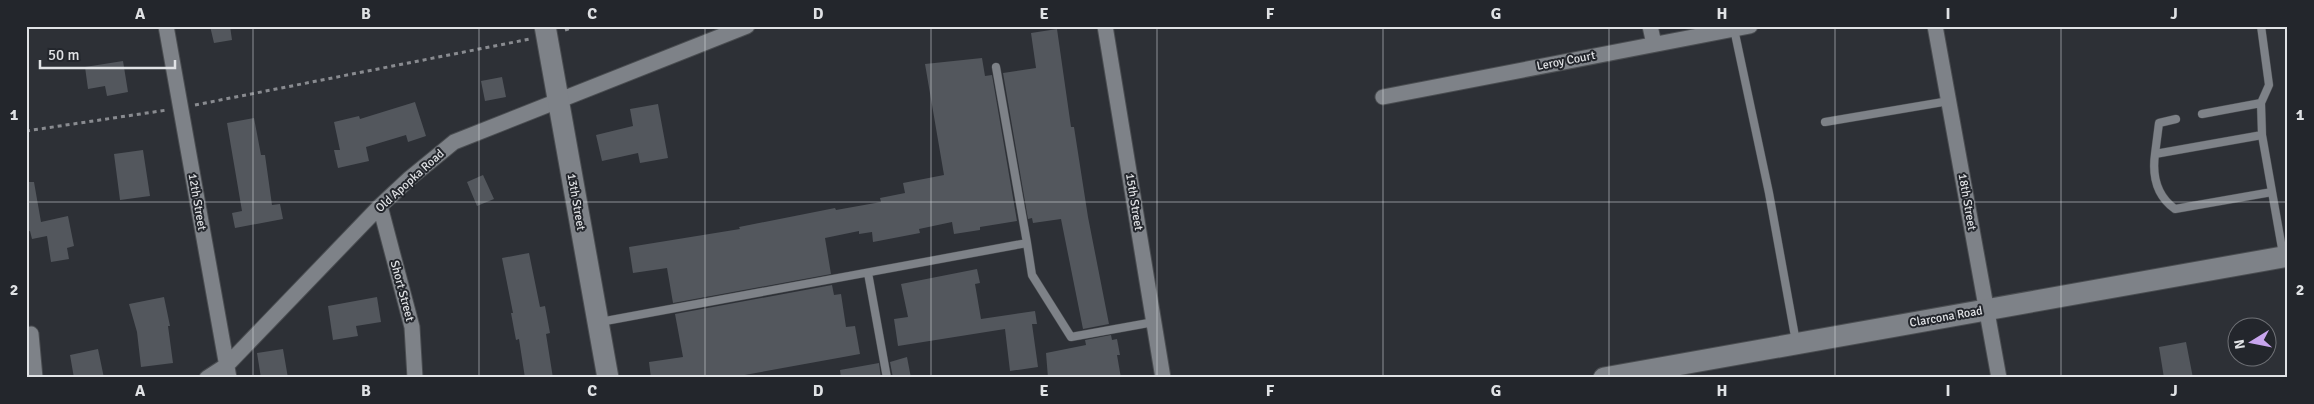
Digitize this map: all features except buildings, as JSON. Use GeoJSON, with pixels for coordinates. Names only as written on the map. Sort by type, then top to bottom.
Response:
{"type":"FeatureCollection","features":[{"type":"Feature","properties":{"kind":"main road","name":"13th Street"},"geometry":{"type":"LineString","coordinates":[[546,31],[608,378]]}},
{"type":"Feature","properties":{"kind":"main road","name":"Clarcona Road"},"geometry":{"type":"LineString","coordinates":[[1604,378],[2286,256]]}},
{"type":"Feature","properties":{"kind":"street","name":"12th Street"},"geometry":{"type":"LineString","coordinates":[[166,26],[228,371]]}},
{"type":"Feature","properties":{"kind":"street","name":"Old Apopka Road"},"geometry":{"type":"LineString","coordinates":[[206,378],[228,371],[380,206],[410,178],[454,142],[747,26]]}},
{"type":"Feature","properties":{"kind":"street","name":"15th Street"},"geometry":{"type":"LineString","coordinates":[[1105,26],[1163,378]]}},
{"type":"Feature","properties":{"kind":"street"},"geometry":{"type":"LineString","coordinates":[[1650,26],[1654,44]]}},
{"type":"Feature","properties":{"kind":"street","name":"Leroy Court"},"geometry":{"type":"LineString","coordinates":[[1383,97],[1750,26]]}},
{"type":"Feature","properties":{"kind":"street","name":"18th Street"},"geometry":{"type":"LineString","coordinates":[[1935,26],[1999,378]]}},
{"type":"Feature","properties":{"kind":"street","name":"Short Street"},"geometry":{"type":"LineString","coordinates":[[380,206],[412,327],[415,378]]}},
{"type":"Feature","properties":{"kind":"street"},"geometry":{"type":"LineString","coordinates":[[28,335],[35,378]]}},
{"type":"Feature","properties":{"kind":"lane"},"geometry":{"type":"LineString","coordinates":[[2261,26],[2269,85],[2261,103],[2262,135],[2286,256]]}},
{"type":"Feature","properties":{"kind":"lane"},"geometry":{"type":"LineString","coordinates":[[1734,29],[1769,193],[1796,344]]}},
{"type":"Feature","properties":{"kind":"lane"},"geometry":{"type":"LineString","coordinates":[[996,67],[1032,275],[1071,337],[1154,322]]}},
{"type":"Feature","properties":{"kind":"lane"},"geometry":{"type":"LineString","coordinates":[[1825,122],[1949,101]]}},
{"type":"Feature","properties":{"kind":"lane"},"geometry":{"type":"LineString","coordinates":[[2202,114],[2261,103]]}},
{"type":"Feature","properties":{"kind":"lane"},"geometry":{"type":"LineString","coordinates":[[2176,119],[2159,122],[2154,165],[2158,191],[2166,202],[2175,209],[2272,192]]}},
{"type":"Feature","properties":{"kind":"lane"},"geometry":{"type":"LineString","coordinates":[[2155,154],[2262,135]]}},
{"type":"Feature","properties":{"kind":"lane"},"geometry":{"type":"LineString","coordinates":[[598,322],[868,274],[1027,243]]}},
{"type":"Feature","properties":{"kind":"lane"},"geometry":{"type":"LineString","coordinates":[[868,274],[887,378]]}},
{"type":"Feature","properties":{"kind":"path"},"geometry":{"type":"LineString","coordinates":[[26,131],[180,108],[546,31]]}}]}
